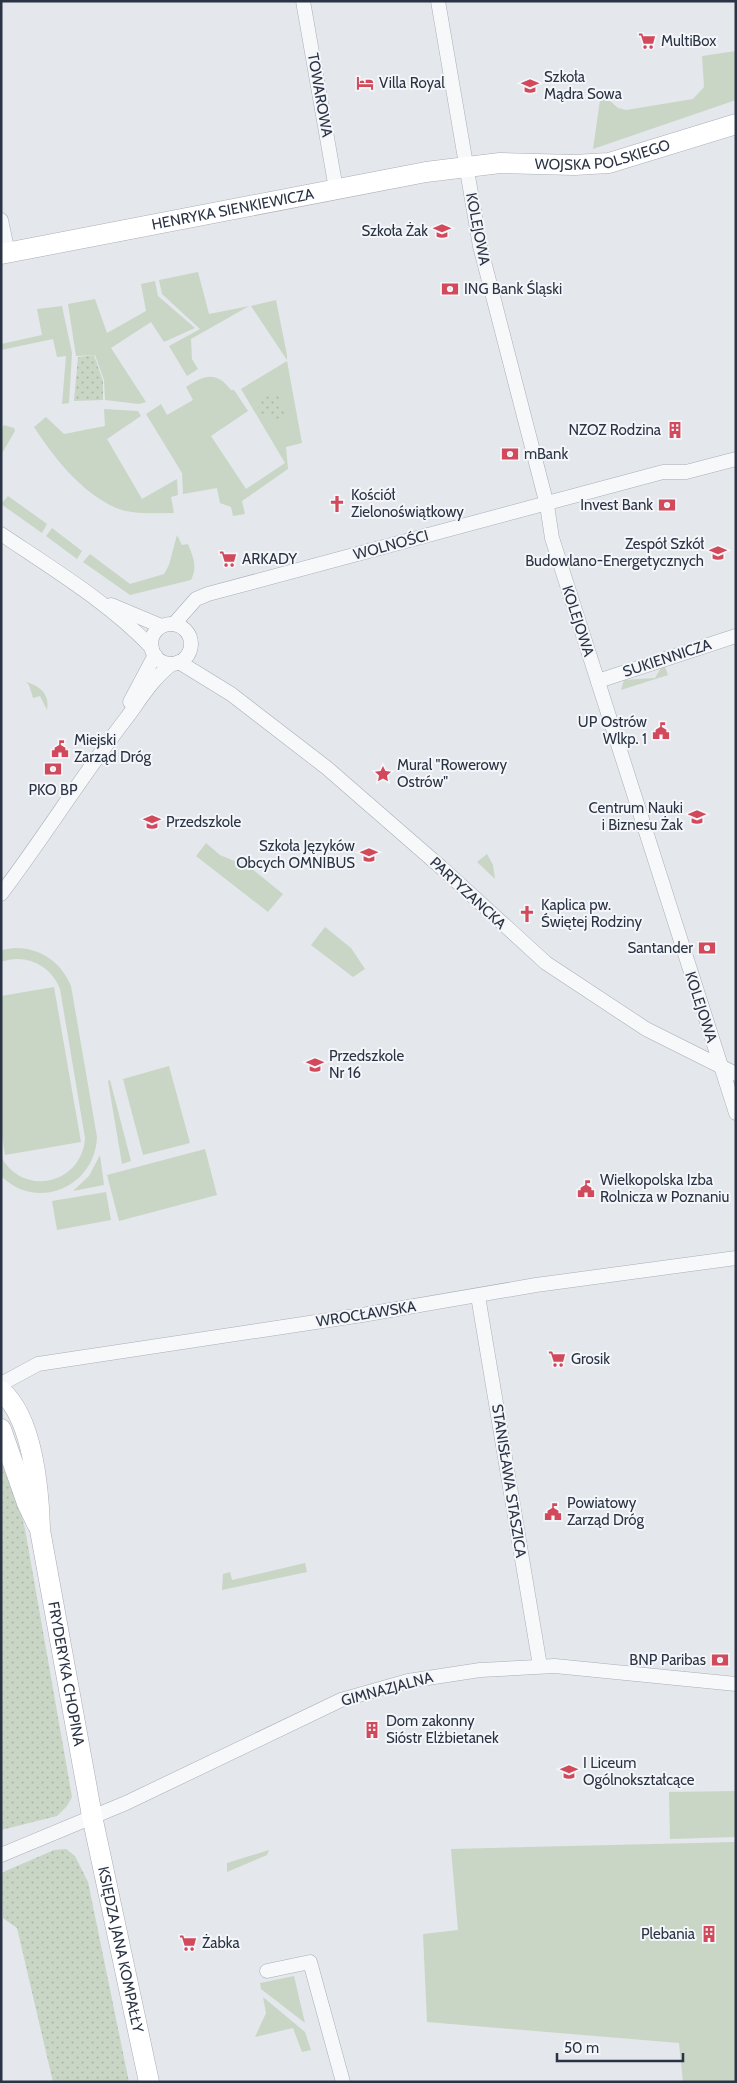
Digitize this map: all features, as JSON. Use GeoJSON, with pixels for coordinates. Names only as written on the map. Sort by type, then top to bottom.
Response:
{"type":"FeatureCollection","features":[{"type":"Feature","properties":{"kind":"street","name":"TOWAROWA"},"geometry":{"type":"LineString","coordinates":[[303,1],[336,189]]}},
{"type":"Feature","properties":{"kind":"street","name":"KOLEJOWA"},"geometry":{"type":"LineString","coordinates":[[438,1],[480,246],[547,505],[552,538],[706,1025],[722,1067],[736,1113]]}},
{"type":"Feature","properties":{"kind":"street","name":"WOJSKA POLSKIEGO"},"geometry":{"type":"LineString","coordinates":[[466,166],[500,163],[574,166],[609,163],[736,124]]}},
{"type":"Feature","properties":{"kind":"street","name":"HENRYKA SIENKIEWICZA"},"geometry":{"type":"LineString","coordinates":[[4,253],[466,166]]}},
{"type":"Feature","properties":{"kind":"street"},"geometry":{"type":"LineString","coordinates":[[1,220],[4,253]]}},
{"type":"Feature","properties":{"kind":"street","name":"WOLNOŚCI"},"geometry":{"type":"LineString","coordinates":[[168,625],[196,599],[208,594],[472,523],[547,505],[663,472],[686,472],[736,459]]}},
{"type":"Feature","properties":{"kind":"street"},"geometry":{"type":"LineString","coordinates":[[1,534],[88,594],[140,635],[160,660],[175,663]]}},
{"type":"Feature","properties":{"kind":"street"},"geometry":{"type":"LineString","coordinates":[[1,894],[47,832],[111,738],[154,681],[175,663],[184,658],[191,648],[189,635],[180,626],[145,621],[88,594]]}},
{"type":"Feature","properties":{"kind":"street"},"geometry":{"type":"LineString","coordinates":[[111,738],[153,651],[153,635],[168,625]]}},
{"type":"Feature","properties":{"kind":"street","name":"SUKIENNICZA"},"geometry":{"type":"LineString","coordinates":[[598,681],[736,636]]}},
{"type":"Feature","properties":{"kind":"street","name":"PARTYZANCKA"},"geometry":{"type":"LineString","coordinates":[[191,648],[199,662],[231,694],[327,768],[444,869],[546,963],[646,1029],[736,1074]]}},
{"type":"Feature","properties":{"kind":"street","name":"PARTYZANCKA"},"geometry":{"type":"LineString","coordinates":[[175,663],[231,694]]}},
{"type":"Feature","properties":{"kind":"street"},"geometry":{"type":"LineString","coordinates":[[722,1067],[736,1061]]}},
{"type":"Feature","properties":{"kind":"street","name":"WROCŁAWSKA"},"geometry":{"type":"LineString","coordinates":[[1,1384],[38,1364],[576,1279],[736,1258]]}},
{"type":"Feature","properties":{"kind":"street","name":"STANISŁAWA STASZICA"},"geometry":{"type":"LineString","coordinates":[[478,1296],[540,1666]]}},
{"type":"Feature","properties":{"kind":"street","name":"FRYDERYKA CHOPINA"},"geometry":{"type":"LineString","coordinates":[[1,1391],[16,1409],[28,1441],[40,1498],[40,1530],[92,1816]]}},
{"type":"Feature","properties":{"kind":"street","name":"FRYDERYKA CHOPINA"},"geometry":{"type":"LineString","coordinates":[[1,1429],[27,1503],[40,1530]]}},
{"type":"Feature","properties":{"kind":"street","name":"GIMNAZJALNA"},"geometry":{"type":"LineString","coordinates":[[1,1855],[126,1803],[341,1700],[408,1681],[480,1670],[555,1666],[736,1684]]}},
{"type":"Feature","properties":{"kind":"street","name":"KSIĘDZA JANA KOMPAŁŁY"},"geometry":{"type":"LineString","coordinates":[[92,1816],[149,2082]]}},
{"type":"Feature","properties":{"kind":"street"},"geometry":{"type":"LineString","coordinates":[[267,1971],[310,1962],[343,2082]]}},
{"type":"Feature","properties":{"kind":"green space"},"geometry":{"type":"Polygon","coordinates":[[[736,51],[736,100],[593,149],[601,93],[618,108],[626,110],[693,99],[704,87],[702,56],[736,51]]]}},
{"type":"Feature","properties":{"kind":"green space"},"geometry":{"type":"Polygon","coordinates":[[[198,272],[209,314],[249,306],[191,339],[192,359],[198,369],[187,376],[169,346],[200,329],[162,294],[159,280],[198,272]]]}},
{"type":"Feature","properties":{"kind":"green space"},"geometry":{"type":"Polygon","coordinates":[[[155,281],[158,296],[195,328],[164,342],[151,322],[111,348],[146,402],[139,404],[105,400],[104,380],[95,355],[76,356],[68,304],[95,299],[107,333],[146,311],[141,284],[155,281]]]}},
{"type":"Feature","properties":{"kind":"green space"},"geometry":{"type":"Polygon","coordinates":[[[276,300],[287,355],[287,360],[251,306],[276,300]]]}},
{"type":"Feature","properties":{"kind":"green space"},"geometry":{"type":"Polygon","coordinates":[[[62,306],[72,353],[69,403],[62,404],[66,356],[57,357],[53,339],[1,350],[1,344],[42,335],[37,309],[62,306]]]}},
{"type":"Feature","properties":{"kind":"green space"},"geometry":{"type":"Polygon","coordinates":[[[94,355],[103,381],[103,400],[74,401],[78,357],[94,355]]]}},
{"type":"Feature","properties":{"kind":"green space"},"geometry":{"type":"Polygon","coordinates":[[[287,361],[302,443],[286,447],[288,469],[242,501],[245,514],[233,516],[231,507],[220,503],[217,488],[183,494],[182,473],[146,414],[161,404],[167,415],[193,400],[186,387],[205,378],[210,377],[220,380],[231,390],[234,390],[248,411],[211,436],[246,489],[285,463],[241,389],[287,361]]]}},
{"type":"Feature","properties":{"kind":"green space"},"geometry":{"type":"Polygon","coordinates":[[[277,392],[286,414],[274,421],[270,412],[260,416],[258,409],[261,399],[277,392]]]}},
{"type":"Feature","properties":{"kind":"green space"},"geometry":{"type":"Polygon","coordinates":[[[104,409],[138,411],[141,416],[107,439],[142,499],[177,479],[178,495],[171,497],[174,513],[130,512],[116,508],[103,501],[69,473],[34,427],[46,417],[64,434],[105,426],[104,409]]]}},
{"type":"Feature","properties":{"kind":"green space"},"geometry":{"type":"Polygon","coordinates":[[[4,425],[14,428],[15,431],[1,455],[1,429],[4,425]]]}},
{"type":"Feature","properties":{"kind":"green space"},"geometry":{"type":"Polygon","coordinates":[[[8,496],[47,524],[42,533],[1,504],[8,496]]]}},
{"type":"Feature","properties":{"kind":"green space"},"geometry":{"type":"Polygon","coordinates":[[[52,528],[82,551],[77,559],[46,536],[52,528]]]}},
{"type":"Feature","properties":{"kind":"green space"},"geometry":{"type":"Polygon","coordinates":[[[177,535],[182,545],[188,544],[193,558],[194,571],[191,580],[130,595],[83,562],[90,554],[130,584],[164,574],[169,565],[177,535]]]}},
{"type":"Feature","properties":{"kind":"green space"},"geometry":{"type":"Polygon","coordinates":[[[664,663],[668,675],[621,690],[624,680],[655,678],[664,663]]]}},
{"type":"Feature","properties":{"kind":"green space"},"geometry":{"type":"Polygon","coordinates":[[[26,682],[40,688],[43,692],[47,699],[47,710],[40,696],[33,698],[29,685],[26,682]]]}},
{"type":"Feature","properties":{"kind":"green space"},"geometry":{"type":"Polygon","coordinates":[[[206,843],[220,855],[251,868],[283,894],[268,912],[196,856],[206,843]]]}},
{"type":"Feature","properties":{"kind":"green space"},"geometry":{"type":"Polygon","coordinates":[[[487,854],[493,865],[495,879],[477,862],[487,854]]]}},
{"type":"Feature","properties":{"kind":"green space"},"geometry":{"type":"Polygon","coordinates":[[[325,927],[351,948],[365,969],[353,977],[311,945],[325,927]]]}},
{"type":"Feature","properties":{"kind":"green space"},"geometry":{"type":"Polygon","coordinates":[[[14,948],[41,953],[55,963],[71,986],[97,1137],[94,1155],[86,1169],[75,1181],[62,1189],[47,1193],[31,1192],[15,1187],[1,1176],[1,1157],[11,1170],[23,1178],[37,1181],[50,1180],[63,1175],[74,1166],[81,1154],[85,1138],[60,989],[50,973],[36,963],[19,959],[1,962],[1,950],[14,948]]]}},
{"type":"Feature","properties":{"kind":"green space"},"geometry":{"type":"Polygon","coordinates":[[[54,987],[81,1142],[5,1155],[1,1131],[1,996],[54,987]]]}},
{"type":"Feature","properties":{"kind":"green space"},"geometry":{"type":"Polygon","coordinates":[[[169,1066],[190,1143],[143,1155],[123,1079],[169,1066]]]}},
{"type":"Feature","properties":{"kind":"green space"},"geometry":{"type":"Polygon","coordinates":[[[110,1080],[131,1161],[122,1164],[108,1081],[110,1080]]]}},
{"type":"Feature","properties":{"kind":"green space"},"geometry":{"type":"Polygon","coordinates":[[[205,1149],[217,1195],[119,1221],[107,1175],[205,1149]]]}},
{"type":"Feature","properties":{"kind":"green space"},"geometry":{"type":"Polygon","coordinates":[[[100,1155],[104,1185],[73,1191],[89,1176],[100,1155]]]}},
{"type":"Feature","properties":{"kind":"green space"},"geometry":{"type":"Polygon","coordinates":[[[106,1192],[111,1220],[57,1230],[52,1201],[106,1192]]]}},
{"type":"Feature","properties":{"kind":"green space"},"geometry":{"type":"Polygon","coordinates":[[[1,1446],[11,1473],[25,1529],[72,1797],[67,1806],[57,1816],[1,1830],[1,1446]]]}},
{"type":"Feature","properties":{"kind":"green space"},"geometry":{"type":"Polygon","coordinates":[[[305,1563],[307,1572],[222,1590],[223,1574],[230,1572],[232,1580],[305,1563]]]}},
{"type":"Feature","properties":{"kind":"green space"},"geometry":{"type":"Polygon","coordinates":[[[736,1791],[736,1837],[670,1839],[669,1792],[736,1791]]]}},
{"type":"Feature","properties":{"kind":"green space"},"geometry":{"type":"Polygon","coordinates":[[[736,1842],[736,2082],[683,2082],[679,2043],[427,2022],[423,1934],[458,1930],[451,1849],[736,1842]]]}},
{"type":"Feature","properties":{"kind":"green space"},"geometry":{"type":"Polygon","coordinates":[[[66,1849],[75,1856],[88,1882],[129,2082],[53,2082],[17,1928],[3,1918],[1,1873],[54,1850],[66,1849]]]}},
{"type":"Feature","properties":{"kind":"green space"},"geometry":{"type":"Polygon","coordinates":[[[269,1850],[267,1855],[227,1872],[227,1863],[269,1850]]]}},
{"type":"Feature","properties":{"kind":"green space"},"geometry":{"type":"Polygon","coordinates":[[[294,1976],[305,2023],[261,1989],[260,1983],[294,1976]]]}},
{"type":"Feature","properties":{"kind":"green space"},"geometry":{"type":"Polygon","coordinates":[[[263,1997],[305,2032],[311,2050],[302,2052],[293,2028],[255,2037],[266,2013],[263,1997]]]}},
{"type":"Feature","properties":{"kind":"place","name":"MultiBox"},"geometry":{"type":"Point","coordinates":[647,41]}},
{"type":"Feature","properties":{"kind":"place","name":"Villa Royal"},"geometry":{"type":"Point","coordinates":[365,83]}},
{"type":"Feature","properties":{"kind":"place","name":"Szkoła Mądra Sowa"},"geometry":{"type":"Point","coordinates":[530,86]}},
{"type":"Feature","properties":{"kind":"place","name":"Szkoła Żak"},"geometry":{"type":"Point","coordinates":[442,231]}},
{"type":"Feature","properties":{"kind":"place","name":"ING Bank Śląski"},"geometry":{"type":"Point","coordinates":[450,289]}},
{"type":"Feature","properties":{"kind":"place","name":"NZOZ Rodzina"},"geometry":{"type":"Point","coordinates":[675,430]}},
{"type":"Feature","properties":{"kind":"place","name":"mBank"},"geometry":{"type":"Point","coordinates":[510,454]}},
{"type":"Feature","properties":{"kind":"place","name":"Kościół Zielonoświątkowy"},"geometry":{"type":"Point","coordinates":[337,504]}},
{"type":"Feature","properties":{"kind":"place","name":"Invest Bank"},"geometry":{"type":"Point","coordinates":[667,505]}},
{"type":"Feature","properties":{"kind":"place","name":"Zespół Szkół Budowlano-Energetycznych"},"geometry":{"type":"Point","coordinates":[718,553]}},
{"type":"Feature","properties":{"kind":"place","name":"ARKADY"},"geometry":{"type":"Point","coordinates":[228,559]}},
{"type":"Feature","properties":{"kind":"place","name":"UP Ostrów Wlkp. 1"},"geometry":{"type":"Point","coordinates":[661,731]}},
{"type":"Feature","properties":{"kind":"place","name":"Miejski Zarząd Dróg"},"geometry":{"type":"Point","coordinates":[60,749]}},
{"type":"Feature","properties":{"kind":"place","name":"PKO BP"},"geometry":{"type":"Point","coordinates":[53,769]}},
{"type":"Feature","properties":{"kind":"place","name":"Mural \"Rowerowy Ostrów\""},"geometry":{"type":"Point","coordinates":[383,774]}},
{"type":"Feature","properties":{"kind":"place","name":"Centrum Nauki i Biznesu Żak"},"geometry":{"type":"Point","coordinates":[697,817]}},
{"type":"Feature","properties":{"kind":"place","name":"Przedszkole"},"geometry":{"type":"Point","coordinates":[152,822]}},
{"type":"Feature","properties":{"kind":"place","name":"Szkoła Języków Obcych OMNIBUS"},"geometry":{"type":"Point","coordinates":[369,855]}},
{"type":"Feature","properties":{"kind":"place","name":"Kaplica pw. Świętej Rodziny"},"geometry":{"type":"Point","coordinates":[527,914]}},
{"type":"Feature","properties":{"kind":"place","name":"Santander"},"geometry":{"type":"Point","coordinates":[707,948]}},
{"type":"Feature","properties":{"kind":"place","name":"Przedszkole Nr 16"},"geometry":{"type":"Point","coordinates":[315,1065]}},
{"type":"Feature","properties":{"kind":"place","name":"Wielkopolska Izba Rolnicza w Poznaniu"},"geometry":{"type":"Point","coordinates":[586,1189]}},
{"type":"Feature","properties":{"kind":"place","name":"Grosik"},"geometry":{"type":"Point","coordinates":[557,1359]}},
{"type":"Feature","properties":{"kind":"place","name":"Powiatowy Zarząd Dróg"},"geometry":{"type":"Point","coordinates":[553,1512]}},
{"type":"Feature","properties":{"kind":"place","name":"BNP Paribas"},"geometry":{"type":"Point","coordinates":[720,1660]}},
{"type":"Feature","properties":{"kind":"place","name":"Dom zakonny Sióstr Elżbietanek"},"geometry":{"type":"Point","coordinates":[372,1730]}},
{"type":"Feature","properties":{"kind":"place","name":"I Liceum Ogólnokształcące"},"geometry":{"type":"Point","coordinates":[569,1772]}},
{"type":"Feature","properties":{"kind":"place","name":"Plebania"},"geometry":{"type":"Point","coordinates":[709,1934]}},
{"type":"Feature","properties":{"kind":"place","name":"Żabka"},"geometry":{"type":"Point","coordinates":[188,1943]}}]}
